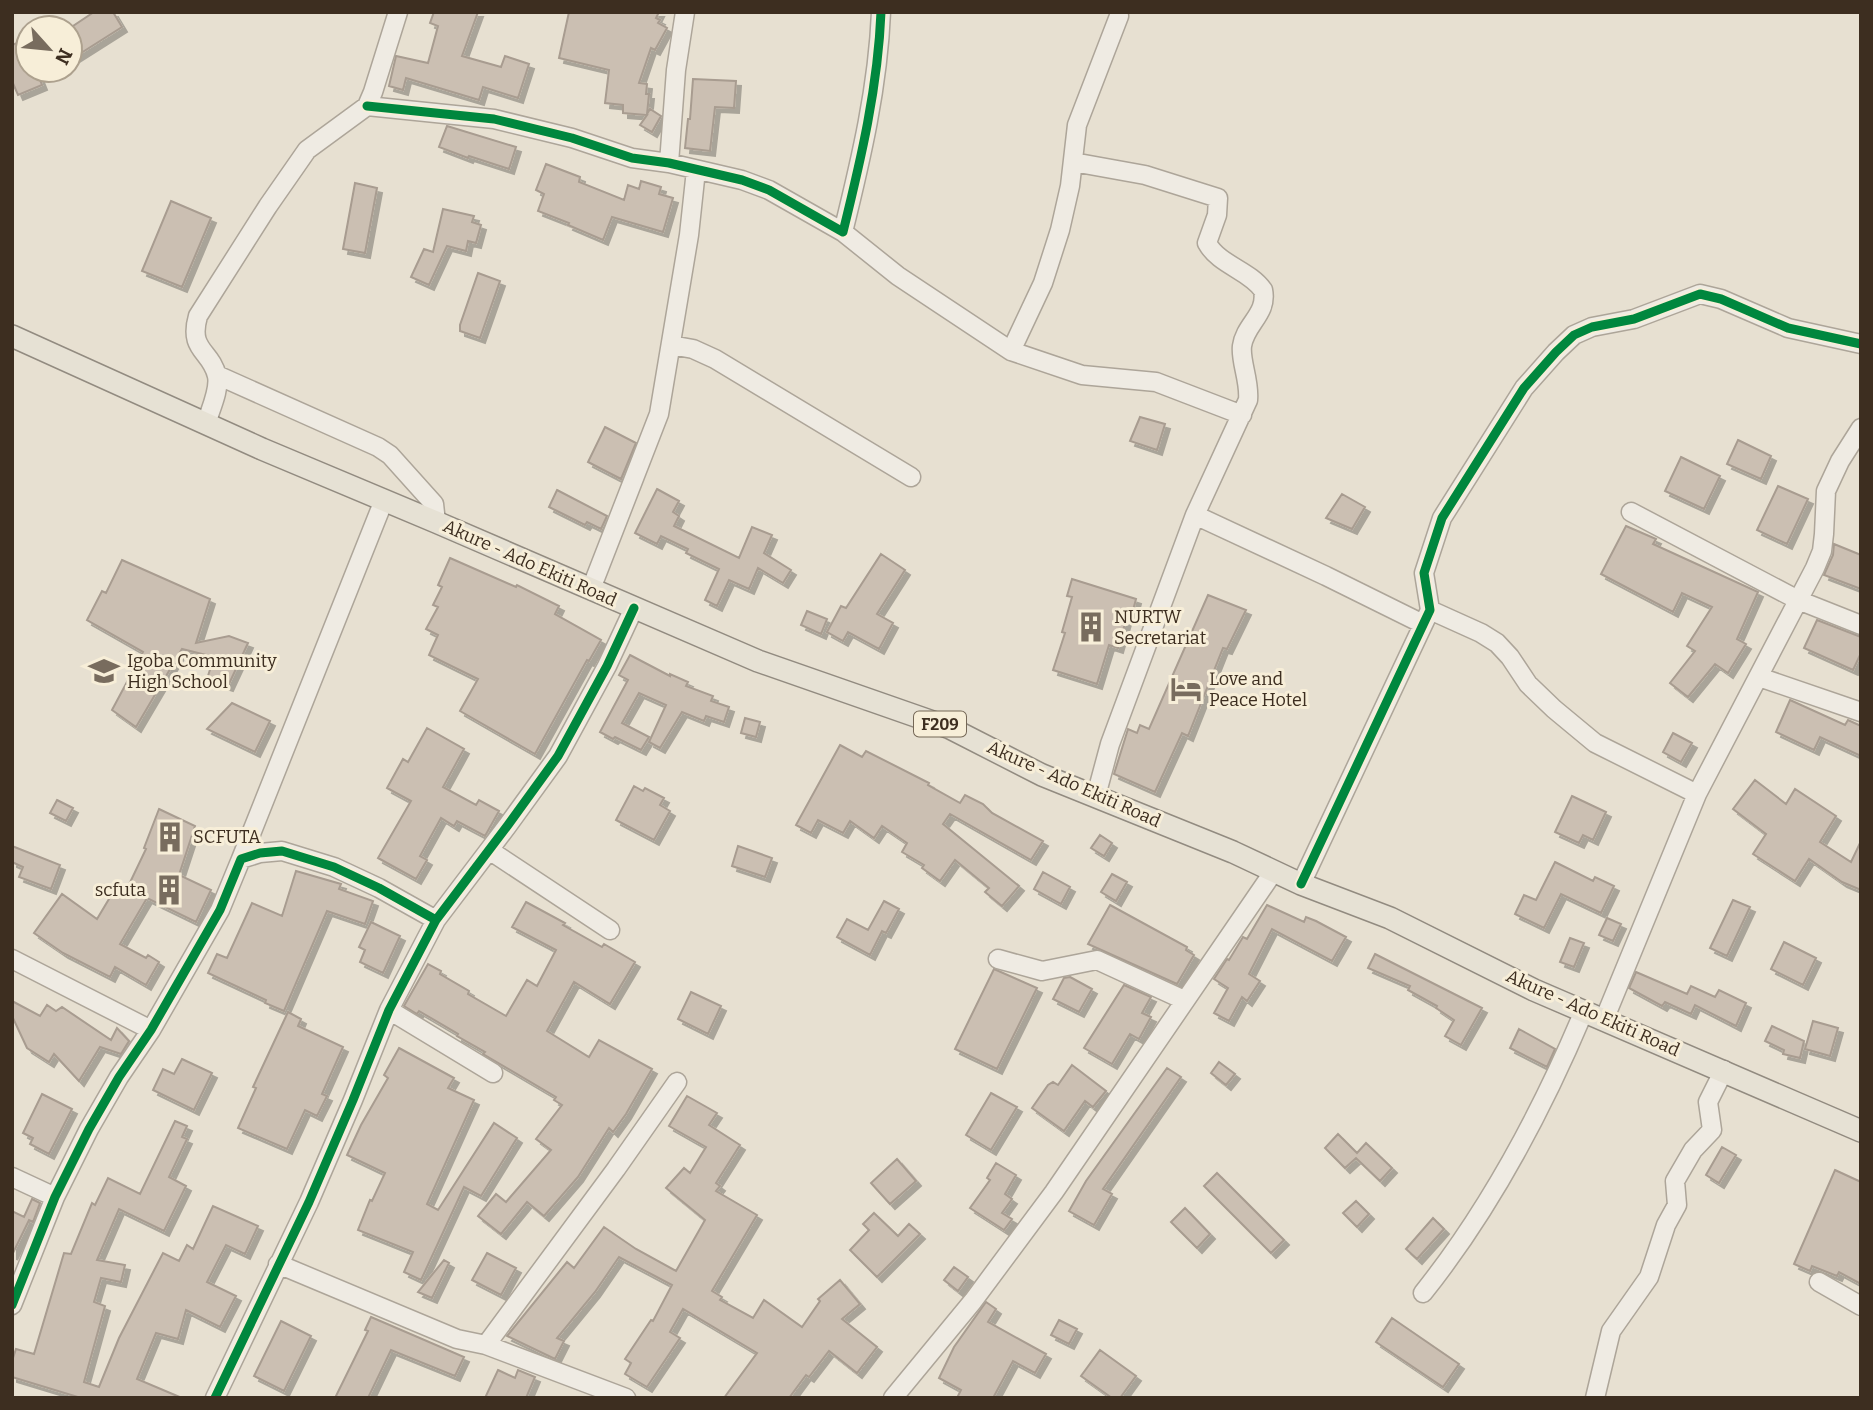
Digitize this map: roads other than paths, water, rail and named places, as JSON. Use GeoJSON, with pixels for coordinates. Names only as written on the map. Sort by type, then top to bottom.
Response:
{"type":"FeatureCollection","features":[{"type":"Feature","properties":{"kind":"main road","name":"Akure - Ado Ekiti Road"},"geometry":{"type":"LineString","coordinates":[[12,336],[206,424],[758,662],[950,728],[1042,775],[1300,884],[1390,918],[1534,990],[1861,1131]]}},
{"type":"Feature","properties":{"kind":"street"},"geometry":{"type":"LineString","coordinates":[[206,424],[217,387],[217,375],[196,340],[194,330],[205,301],[307,150],[366,106],[373,92],[398,12]]}},
{"type":"Feature","properties":{"kind":"street"},"geometry":{"type":"LineString","coordinates":[[669,163],[676,69],[685,12]]}},
{"type":"Feature","properties":{"kind":"street"},"geometry":{"type":"LineString","coordinates":[[843,232],[864,143],[879,56],[881,12]]}},
{"type":"Feature","properties":{"kind":"street"},"geometry":{"type":"LineString","coordinates":[[1012,351],[1043,284],[1070,186],[1077,125],[1119,16]]}},
{"type":"Feature","properties":{"kind":"street"},"geometry":{"type":"LineString","coordinates":[[366,106],[494,118],[572,138],[632,158],[669,163],[742,180],[769,190],[843,232],[898,276],[1012,351],[1082,375],[1156,382],[1242,415]]}},
{"type":"Feature","properties":{"kind":"street"},"geometry":{"type":"LineString","coordinates":[[1073,163],[1145,175],[1218,198],[1217,215],[1208,243],[1211,251],[1257,281],[1265,299],[1242,347],[1250,385],[1248,400],[1195,515],[1110,744],[1096,796]]}},
{"type":"Feature","properties":{"kind":"street"},"geometry":{"type":"LineString","coordinates":[[591,589],[659,414],[689,235],[696,170]]}},
{"type":"Feature","properties":{"kind":"street"},"geometry":{"type":"LineString","coordinates":[[1300,884],[1426,617],[1424,573],[1442,518],[1524,388],[1556,352],[1574,335],[1592,327],[1634,319],[1700,294],[1721,299],[1788,328],[1861,344]]}},
{"type":"Feature","properties":{"kind":"street"},"geometry":{"type":"LineString","coordinates":[[671,345],[693,349],[715,359],[911,477]]}},
{"type":"Feature","properties":{"kind":"street"},"geometry":{"type":"LineString","coordinates":[[217,375],[378,447],[390,456],[434,504],[436,522]]}},
{"type":"Feature","properties":{"kind":"street"},"geometry":{"type":"LineString","coordinates":[[1604,1020],[1697,794],[1822,551],[1826,491],[1840,461],[1861,428]]}},
{"type":"Feature","properties":{"kind":"street"},"geometry":{"type":"LineString","coordinates":[[12,1306],[55,1197],[118,1077],[151,1030],[220,910],[384,500]]}},
{"type":"Feature","properties":{"kind":"street"},"geometry":{"type":"LineString","coordinates":[[1631,512],[1798,600],[1861,625]]}},
{"type":"Feature","properties":{"kind":"street"},"geometry":{"type":"LineString","coordinates":[[1195,515],[1326,576],[1426,617],[1482,633],[1497,643],[1510,657],[1528,684],[1595,743],[1697,794]]}},
{"type":"Feature","properties":{"kind":"street"},"geometry":{"type":"LineString","coordinates":[[215,1398],[337,1139],[389,1010],[436,920],[558,756],[607,666],[634,608]]}},
{"type":"Feature","properties":{"kind":"street"},"geometry":{"type":"LineString","coordinates":[[1759,677],[1861,712]]}},
{"type":"Feature","properties":{"kind":"street"},"geometry":{"type":"LineString","coordinates":[[489,850],[610,930]]}},
{"type":"Feature","properties":{"kind":"street"},"geometry":{"type":"LineString","coordinates":[[241,859],[282,851],[334,867],[379,888],[436,920]]}},
{"type":"Feature","properties":{"kind":"street"},"geometry":{"type":"LineString","coordinates":[[893,1398],[973,1301],[1054,1192],[1274,871]]}},
{"type":"Feature","properties":{"kind":"street"},"geometry":{"type":"LineString","coordinates":[[12,959],[151,1030]]}},
{"type":"Feature","properties":{"kind":"street"},"geometry":{"type":"LineString","coordinates":[[998,959],[1042,971],[1097,960],[1184,1000]]}},
{"type":"Feature","properties":{"kind":"street"},"geometry":{"type":"LineString","coordinates":[[389,1010],[493,1073]]}},
{"type":"Feature","properties":{"kind":"street"},"geometry":{"type":"LineString","coordinates":[[1423,1293],[1449,1260],[1489,1200],[1561,1064],[1584,1011]]}},
{"type":"Feature","properties":{"kind":"street"},"geometry":{"type":"LineString","coordinates":[[1595,1398],[1611,1331],[1649,1277],[1666,1225],[1677,1205],[1675,1181],[1693,1150],[1712,1130],[1708,1102],[1724,1070]]}},
{"type":"Feature","properties":{"kind":"street"},"geometry":{"type":"LineString","coordinates":[[486,1345],[677,1082]]}},
{"type":"Feature","properties":{"kind":"street"},"geometry":{"type":"LineString","coordinates":[[12,1177],[55,1197]]}},
{"type":"Feature","properties":{"kind":"street"},"geometry":{"type":"LineString","coordinates":[[278,1264],[457,1339],[486,1345],[626,1398]]}},
{"type":"Feature","properties":{"kind":"street"},"geometry":{"type":"LineString","coordinates":[[1819,1282],[1861,1306]]}},
{"type":"Feature","properties":{"kind":"place","name":"NURTW Secretariat"},"geometry":{"type":"Point","coordinates":[1091,627]}},
{"type":"Feature","properties":{"kind":"place","name":"Igoba Community High School"},"geometry":{"type":"Point","coordinates":[104,671]}},
{"type":"Feature","properties":{"kind":"place","name":"Love and Peace Hotel"},"geometry":{"type":"Point","coordinates":[1186,689]}},
{"type":"Feature","properties":{"kind":"place","name":"SCFUTA"},"geometry":{"type":"Point","coordinates":[170,837]}},
{"type":"Feature","properties":{"kind":"place","name":"scfuta"},"geometry":{"type":"Point","coordinates":[169,890]}}]}
